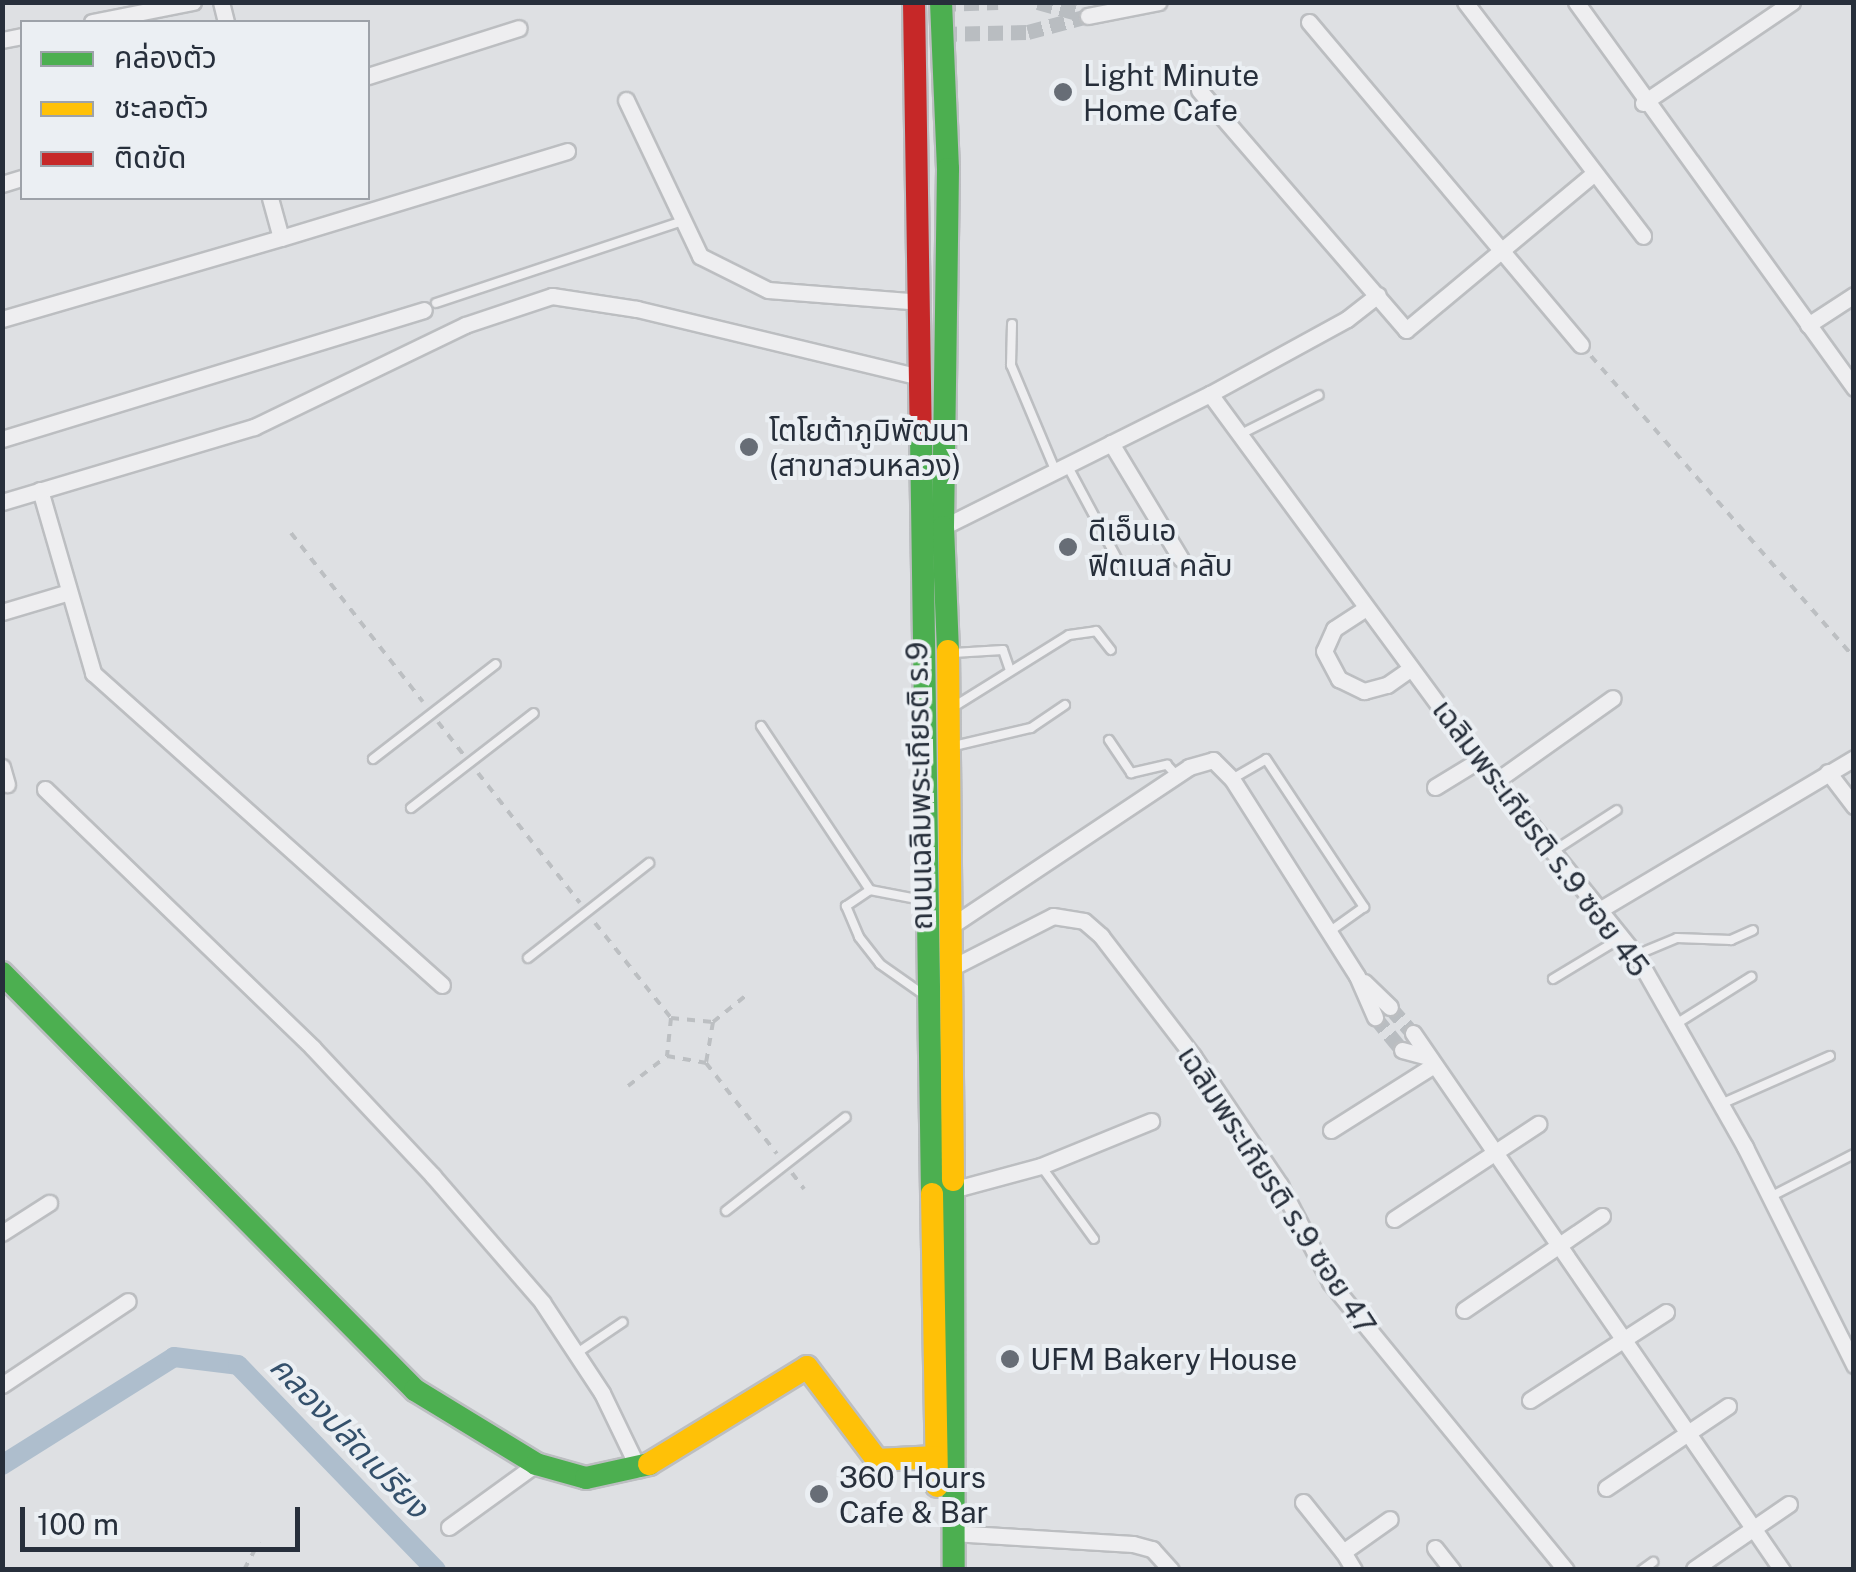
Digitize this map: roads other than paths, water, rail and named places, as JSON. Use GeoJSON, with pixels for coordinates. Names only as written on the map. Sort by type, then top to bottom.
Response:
{"type":"FeatureCollection","features":[{"type":"Feature","properties":{"kind":"main road","name":"ถนนเฉลิมพระเกียรติ ร.9"},"geometry":{"type":"LineString","coordinates":[[914,2],[938,1570]]}},
{"type":"Feature","properties":{"kind":"main road","name":"ถนนเฉลิมพระเกียรติ ร.9"},"geometry":{"type":"LineString","coordinates":[[940,2],[948,169],[943,527],[951,708],[954,1570]]}},
{"type":"Feature","properties":{"kind":"main road"},"geometry":{"type":"LineString","coordinates":[[2,973],[415,1390],[536,1464],[586,1478],[638,1470],[807,1367],[876,1460],[936,1457]]}},
{"type":"Feature","properties":{"kind":"street"},"geometry":{"type":"LineString","coordinates":[[102,20],[193,2]]}},
{"type":"Feature","properties":{"kind":"street"},"geometry":{"type":"LineString","coordinates":[[1088,16],[1159,2]]}},
{"type":"Feature","properties":{"kind":"street"},"geometry":{"type":"LineString","coordinates":[[1465,2],[1643,236]]}},
{"type":"Feature","properties":{"kind":"street"},"geometry":{"type":"LineString","coordinates":[[1576,2],[1644,103],[1854,388]]}},
{"type":"Feature","properties":{"kind":"street"},"geometry":{"type":"LineString","coordinates":[[1644,103],[1792,2]]}},
{"type":"Feature","properties":{"kind":"street"},"geometry":{"type":"LineString","coordinates":[[1308,22],[1581,345]]}},
{"type":"Feature","properties":{"kind":"street"},"geometry":{"type":"LineString","coordinates":[[370,75],[519,28]]}},
{"type":"Feature","properties":{"kind":"street"},"geometry":{"type":"LineString","coordinates":[[1199,90],[1406,330],[1593,174]]}},
{"type":"Feature","properties":{"kind":"street"},"geometry":{"type":"LineString","coordinates":[[626,100],[679,222],[700,256],[768,290],[918,302]]}},
{"type":"Feature","properties":{"kind":"street"},"geometry":{"type":"LineString","coordinates":[[2,319],[566,151]]}},
{"type":"Feature","properties":{"kind":"street"},"geometry":{"type":"LineString","coordinates":[[270,200],[280,238]]}},
{"type":"Feature","properties":{"kind":"street"},"geometry":{"type":"LineString","coordinates":[[943,527],[1210,394],[1322,333],[1378,295]]}},
{"type":"Feature","properties":{"kind":"street"},"geometry":{"type":"LineString","coordinates":[[1808,326],[1854,295]]}},
{"type":"Feature","properties":{"kind":"street"},"geometry":{"type":"LineString","coordinates":[[2,502],[254,427],[465,325],[552,296],[637,309],[920,377]]}},
{"type":"Feature","properties":{"kind":"street"},"geometry":{"type":"LineString","coordinates":[[2,439],[430,306]]}},
{"type":"Feature","properties":{"kind":"street","name":"เฉลิมพระเกียรติ ร.9 ซอย 45"},"geometry":{"type":"LineString","coordinates":[[1210,394],[1479,760],[1636,956],[1722,1104],[1854,1365]]}},
{"type":"Feature","properties":{"kind":"street"},"geometry":{"type":"LineString","coordinates":[[1111,444],[1181,559]]}},
{"type":"Feature","properties":{"kind":"street"},"geometry":{"type":"LineString","coordinates":[[40,490],[93,673],[442,985]]}},
{"type":"Feature","properties":{"kind":"street"},"geometry":{"type":"LineString","coordinates":[[2,612],[69,592]]}},
{"type":"Feature","properties":{"kind":"street"},"geometry":{"type":"LineString","coordinates":[[1366,608],[1334,629],[1324,651],[1339,679],[1364,691],[1387,685],[1411,668]]}},
{"type":"Feature","properties":{"kind":"street"},"geometry":{"type":"LineString","coordinates":[[1496,781],[1614,698]]}},
{"type":"Feature","properties":{"kind":"street"},"geometry":{"type":"LineString","coordinates":[[1601,909],[1854,758]]}},
{"type":"Feature","properties":{"kind":"street"},"geometry":{"type":"LineString","coordinates":[[951,926],[1178,776],[1213,760],[1232,780],[1357,976],[1375,1018]]}},
{"type":"Feature","properties":{"kind":"street"},"geometry":{"type":"LineString","coordinates":[[1435,787],[1479,760]]}},
{"type":"Feature","properties":{"kind":"street"},"geometry":{"type":"LineString","coordinates":[[2,767],[7,784]]}},
{"type":"Feature","properties":{"kind":"street"},"geometry":{"type":"LineString","coordinates":[[1828,772],[1854,806]]}},
{"type":"Feature","properties":{"kind":"street"},"geometry":{"type":"LineString","coordinates":[[45,789],[382,1118],[542,1302],[577,1353],[638,1470]]}},
{"type":"Feature","properties":{"kind":"street","name":"เฉลิมพระเกียรติ ร.9 ซอย 47"},"geometry":{"type":"LineString","coordinates":[[951,968],[1053,916],[1084,921],[1101,936],[1194,1056],[1280,1185],[1330,1282],[1566,1570]]}},
{"type":"Feature","properties":{"kind":"street"},"geometry":{"type":"LineString","coordinates":[[1357,976],[1390,1008]]}},
{"type":"Feature","properties":{"kind":"street"},"geometry":{"type":"LineString","coordinates":[[1413,1033],[1782,1570]]}},
{"type":"Feature","properties":{"kind":"street"},"geometry":{"type":"LineString","coordinates":[[1402,1050],[1432,1061]]}},
{"type":"Feature","properties":{"kind":"street"},"geometry":{"type":"LineString","coordinates":[[1331,1130],[1432,1061]]}},
{"type":"Feature","properties":{"kind":"street"},"geometry":{"type":"LineString","coordinates":[[952,1190],[1041,1166],[1151,1122]]}},
{"type":"Feature","properties":{"kind":"street"},"geometry":{"type":"LineString","coordinates":[[1394,1219],[1538,1124]]}},
{"type":"Feature","properties":{"kind":"street"},"geometry":{"type":"LineString","coordinates":[[2,1233],[49,1202]]}},
{"type":"Feature","properties":{"kind":"street"},"geometry":{"type":"LineString","coordinates":[[1464,1310],[1602,1216]]}},
{"type":"Feature","properties":{"kind":"street"},"geometry":{"type":"LineString","coordinates":[[2,1384],[128,1301]]}},
{"type":"Feature","properties":{"kind":"street"},"geometry":{"type":"LineString","coordinates":[[1530,1400],[1666,1312]]}},
{"type":"Feature","properties":{"kind":"street"},"geometry":{"type":"LineString","coordinates":[[1606,1488],[1728,1406]]}},
{"type":"Feature","properties":{"kind":"street"},"geometry":{"type":"LineString","coordinates":[[449,1526],[536,1464]]}},
{"type":"Feature","properties":{"kind":"street"},"geometry":{"type":"LineString","coordinates":[[1303,1502],[1354,1570]]}},
{"type":"Feature","properties":{"kind":"street"},"geometry":{"type":"LineString","coordinates":[[1694,1569],[1789,1504]]}},
{"type":"Feature","properties":{"kind":"street"},"geometry":{"type":"LineString","coordinates":[[1343,1552],[1390,1519]]}},
{"type":"Feature","properties":{"kind":"street"},"geometry":{"type":"LineString","coordinates":[[952,1533],[1134,1544],[1152,1549],[1171,1570]]}},
{"type":"Feature","properties":{"kind":"street"},"geometry":{"type":"LineString","coordinates":[[1435,1548],[1452,1570]]}},
{"type":"Feature","properties":{"kind":"lane"},"geometry":{"type":"LineString","coordinates":[[430,306],[679,222]]}},
{"type":"Feature","properties":{"kind":"lane"},"geometry":{"type":"LineString","coordinates":[[1012,324],[1011,365],[1062,468],[1121,566]]}},
{"type":"Feature","properties":{"kind":"lane"},"geometry":{"type":"LineString","coordinates":[[1239,435],[1319,395]]}},
{"type":"Feature","properties":{"kind":"lane"},"geometry":{"type":"LineString","coordinates":[[951,708],[1069,635],[1096,631],[1111,650]]}},
{"type":"Feature","properties":{"kind":"lane"},"geometry":{"type":"LineString","coordinates":[[948,654],[1003,650],[1010,670]]}},
{"type":"Feature","properties":{"kind":"lane"},"geometry":{"type":"LineString","coordinates":[[373,759],[496,664]]}},
{"type":"Feature","properties":{"kind":"lane"},"geometry":{"type":"LineString","coordinates":[[949,747],[1013,734],[1065,704]]}},
{"type":"Feature","properties":{"kind":"lane"},"geometry":{"type":"LineString","coordinates":[[411,808],[534,712]]}},
{"type":"Feature","properties":{"kind":"lane"},"geometry":{"type":"LineString","coordinates":[[760,726],[870,890]]}},
{"type":"Feature","properties":{"kind":"lane"},"geometry":{"type":"LineString","coordinates":[[1108,740],[1131,773],[1167,766],[1178,776]]}},
{"type":"Feature","properties":{"kind":"lane"},"geometry":{"type":"LineString","coordinates":[[1232,780],[1266,759],[1364,907],[1329,932]]}},
{"type":"Feature","properties":{"kind":"lane"},"geometry":{"type":"LineString","coordinates":[[1552,852],[1617,810]]}},
{"type":"Feature","properties":{"kind":"lane"},"geometry":{"type":"LineString","coordinates":[[528,958],[649,862]]}},
{"type":"Feature","properties":{"kind":"lane"},"geometry":{"type":"LineString","coordinates":[[929,998],[880,964],[859,937],[846,906],[870,890],[930,901]]}},
{"type":"Feature","properties":{"kind":"lane"},"geometry":{"type":"LineString","coordinates":[[1636,956],[1678,938],[1731,940],[1752,930]]}},
{"type":"Feature","properties":{"kind":"lane"},"geometry":{"type":"LineString","coordinates":[[1554,978],[1621,938]]}},
{"type":"Feature","properties":{"kind":"lane"},"geometry":{"type":"LineString","coordinates":[[1676,1024],[1751,977]]}},
{"type":"Feature","properties":{"kind":"lane"},"geometry":{"type":"LineString","coordinates":[[1722,1104],[1830,1056]]}},
{"type":"Feature","properties":{"kind":"lane"},"geometry":{"type":"LineString","coordinates":[[726,1211],[846,1117]]}},
{"type":"Feature","properties":{"kind":"lane"},"geometry":{"type":"LineString","coordinates":[[1770,1197],[1854,1154]]}},
{"type":"Feature","properties":{"kind":"lane"},"geometry":{"type":"LineString","coordinates":[[1041,1166],[1094,1239]]}},
{"type":"Feature","properties":{"kind":"lane"},"geometry":{"type":"LineString","coordinates":[[577,1353],[623,1322]]}},
{"type":"Feature","properties":{"kind":"lane"},"geometry":{"type":"LineString","coordinates":[[1642,1570],[1653,1562]]}},
{"type":"Feature","properties":{"kind":"waterway","name":"คลองปลัดเปรียง"},"geometry":{"type":"LineString","coordinates":[[2,1465],[174,1357],[238,1365],[436,1570]]}},
{"type":"Feature","properties":{"kind":"tunnel"},"geometry":{"type":"LineString","coordinates":[[941,4],[998,2]]}},
{"type":"Feature","properties":{"kind":"tunnel"},"geometry":{"type":"LineString","coordinates":[[1038,2],[1088,16]]}},
{"type":"Feature","properties":{"kind":"tunnel"},"geometry":{"type":"LineString","coordinates":[[942,34],[1028,32],[1088,16]]}},
{"type":"Feature","properties":{"kind":"tunnel"},"geometry":{"type":"LineString","coordinates":[[1390,1007],[1413,1033]]}},
{"type":"Feature","properties":{"kind":"tunnel"},"geometry":{"type":"LineString","coordinates":[[1375,1017],[1402,1050]]}},
{"type":"Feature","properties":{"kind":"place","name":"Light Minute Home Cafe"},"geometry":{"type":"Point","coordinates":[1063,92]}},
{"type":"Feature","properties":{"kind":"place","name":"โตโยต้าภูมิพัฒนา (สาขาสวนหลวง)"},"geometry":{"type":"Point","coordinates":[749,447]}},
{"type":"Feature","properties":{"kind":"place","name":"ดีเอ็นเอ ฟิตเนส คลับ"},"geometry":{"type":"Point","coordinates":[1068,547]}},
{"type":"Feature","properties":{"kind":"place","name":"UFM Bakery House"},"geometry":{"type":"Point","coordinates":[1010,1359]}},
{"type":"Feature","properties":{"kind":"place","name":"360 Hours Cafe & Bar"},"geometry":{"type":"Point","coordinates":[819,1494]}}]}
